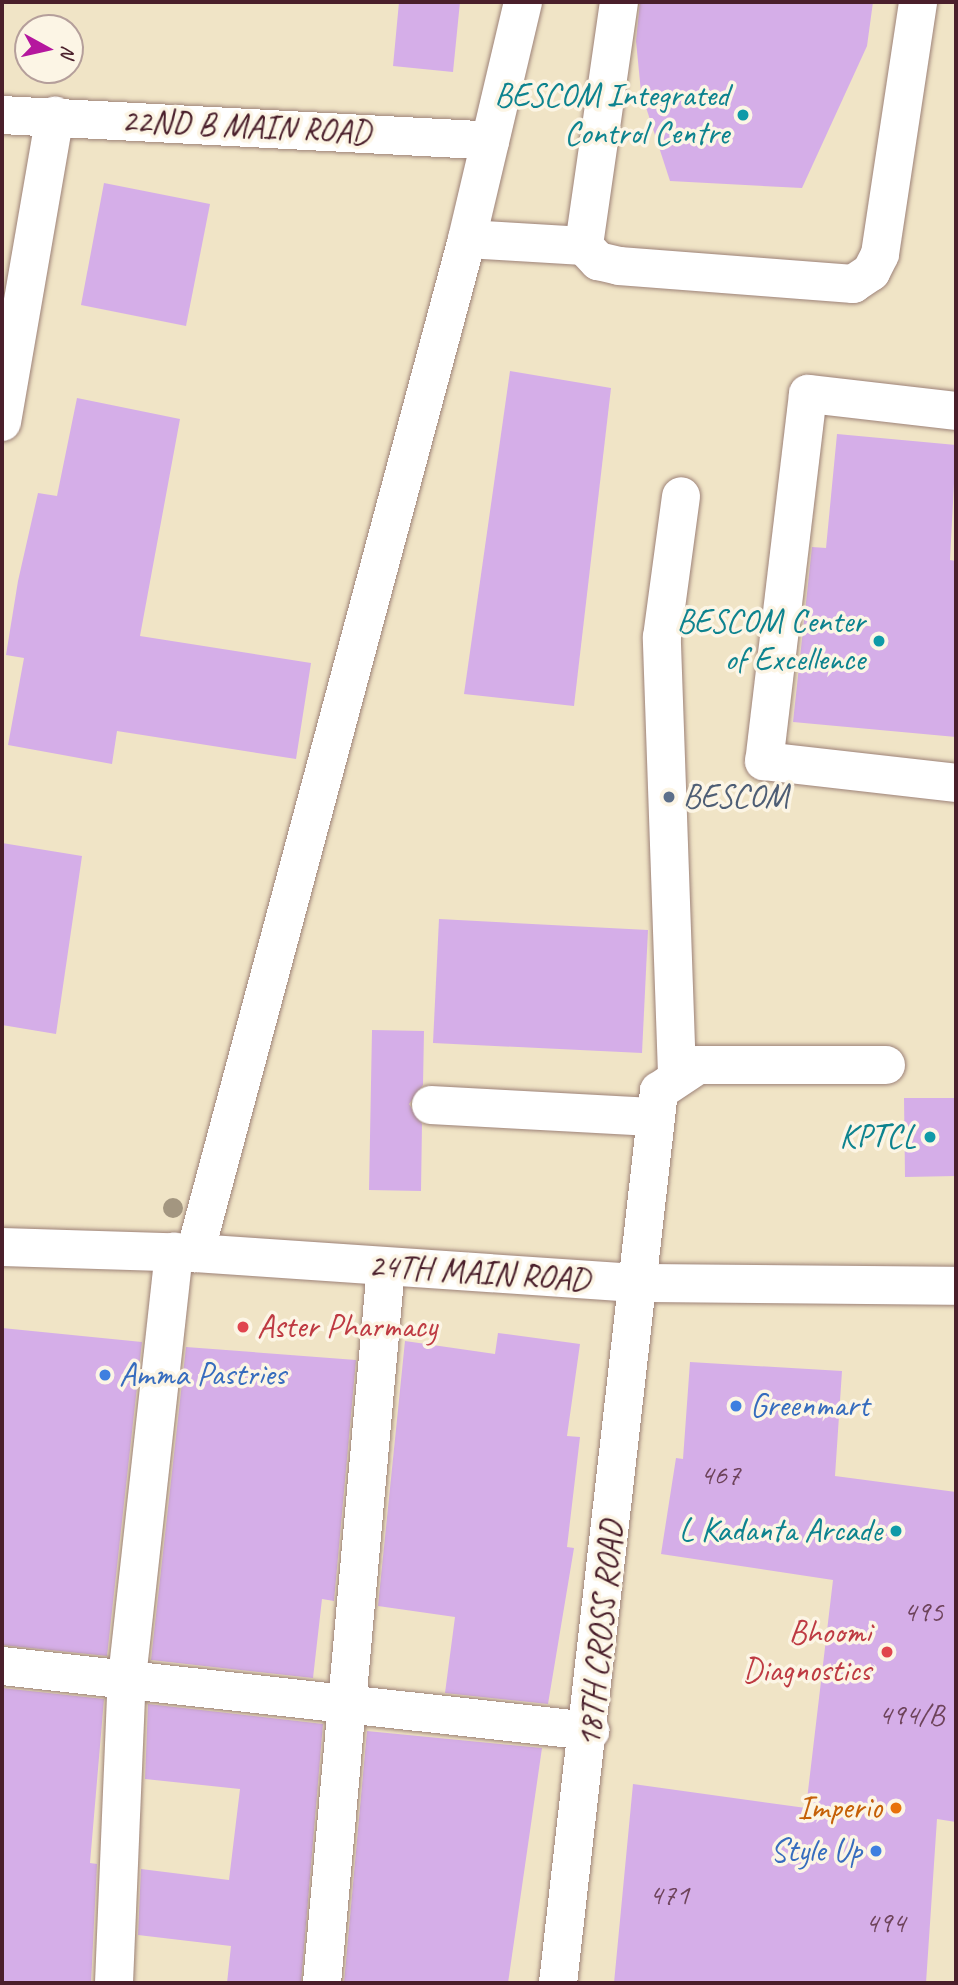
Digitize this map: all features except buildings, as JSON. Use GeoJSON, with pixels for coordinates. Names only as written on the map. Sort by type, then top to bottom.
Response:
{"type":"FeatureCollection","features":[{"type":"Feature","properties":{"kind":"street"},"geometry":{"type":"LineString","coordinates":[[114,1983],[128,1678],[185,1253],[467,239],[523,2]]}},
{"type":"Feature","properties":{"kind":"street"},"geometry":{"type":"LineString","coordinates":[[584,246],[619,2]]}},
{"type":"Feature","properties":{"kind":"street"},"geometry":{"type":"LineString","coordinates":[[467,239],[584,246],[598,261],[619,266],[853,284],[871,272],[890,201],[918,2]]}},
{"type":"Feature","properties":{"kind":"street","name":"22ND B MAIN ROAD"},"geometry":{"type":"LineString","coordinates":[[2,115],[490,141]]}},
{"type":"Feature","properties":{"kind":"street"},"geometry":{"type":"LineString","coordinates":[[3,409],[55,116]]}},
{"type":"Feature","properties":{"kind":"street"},"geometry":{"type":"LineString","coordinates":[[956,411],[808,394],[764,761],[956,783]]}},
{"type":"Feature","properties":{"kind":"street"},"geometry":{"type":"LineString","coordinates":[[681,496],[662,637],[677,1074],[698,1065],[886,1065]]}},
{"type":"Feature","properties":{"kind":"street","name":"18TH CROSS ROAD"},"geometry":{"type":"LineString","coordinates":[[558,1983],[590,1731],[639,1283],[652,1116],[659,1091],[677,1074]]}},
{"type":"Feature","properties":{"kind":"street"},"geometry":{"type":"LineString","coordinates":[[431,1105],[652,1116]]}},
{"type":"Feature","properties":{"kind":"street","name":"24TH MAIN ROAD"},"geometry":{"type":"LineString","coordinates":[[2,1247],[185,1253],[639,1283],[956,1286]]}},
{"type":"Feature","properties":{"kind":"street"},"geometry":{"type":"LineString","coordinates":[[322,1983],[386,1268]]}},
{"type":"Feature","properties":{"kind":"street"},"geometry":{"type":"LineString","coordinates":[[2,1666],[346,1700],[590,1731]]}},
{"type":"Feature","properties":{"kind":"place","name":"BESCOM Integrated Control Centre"},"geometry":{"type":"Point","coordinates":[743,115]}},
{"type":"Feature","properties":{"kind":"place","name":"BESCOM Center of Excellence"},"geometry":{"type":"Point","coordinates":[879,641]}},
{"type":"Feature","properties":{"kind":"place","name":"BESCOM"},"geometry":{"type":"Point","coordinates":[669,797]}},
{"type":"Feature","properties":{"kind":"place","name":"KPTCL"},"geometry":{"type":"Point","coordinates":[930,1137]}},
{"type":"Feature","properties":{"kind":"place","name":"Aster Pharmacy"},"geometry":{"type":"Point","coordinates":[243,1327]}},
{"type":"Feature","properties":{"kind":"place","name":"Amma Pastries"},"geometry":{"type":"Point","coordinates":[105,1375]}},
{"type":"Feature","properties":{"kind":"place","name":"Greenmart"},"geometry":{"type":"Point","coordinates":[736,1406]}},
{"type":"Feature","properties":{"kind":"place","name":"L Kadanta Arcade"},"geometry":{"type":"Point","coordinates":[896,1531]}},
{"type":"Feature","properties":{"kind":"place","name":"Bhoomi Diagnostics"},"geometry":{"type":"Point","coordinates":[887,1652]}},
{"type":"Feature","properties":{"kind":"place","name":"Imperio"},"geometry":{"type":"Point","coordinates":[896,1808]}},
{"type":"Feature","properties":{"kind":"place","name":"Style Up"},"geometry":{"type":"Point","coordinates":[876,1851]}}]}
